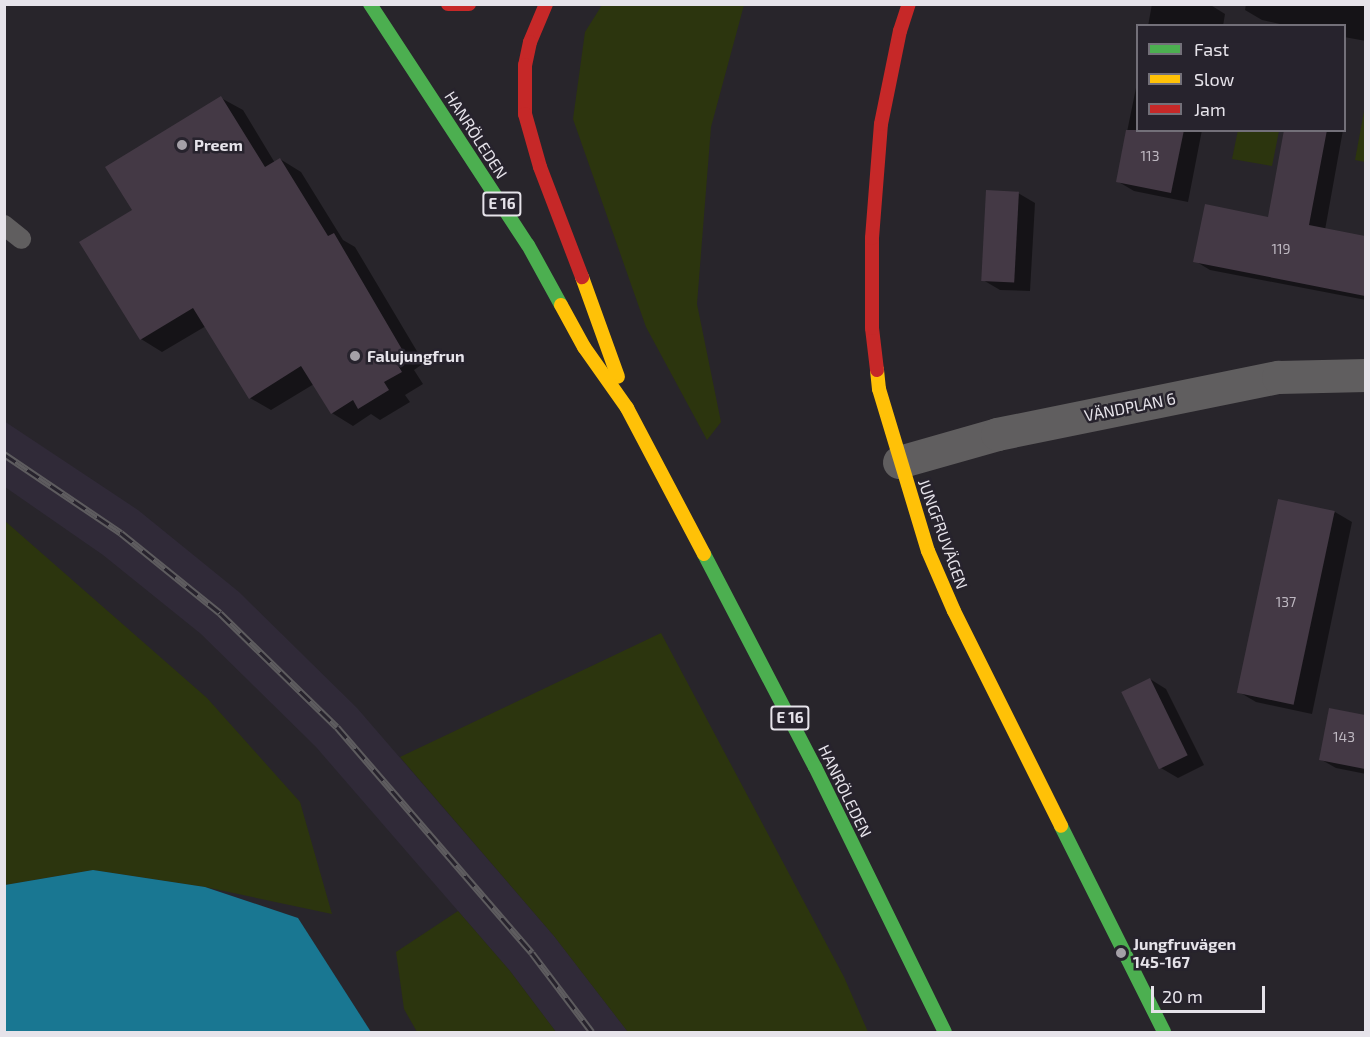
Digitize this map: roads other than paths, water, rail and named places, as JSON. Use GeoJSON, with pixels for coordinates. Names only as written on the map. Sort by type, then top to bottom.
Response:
{"type":"FeatureCollection","features":[{"type":"Feature","properties":{"kind":"main road","name":"HANRÖLEDEN"},"geometry":{"type":"LineString","coordinates":[[370,4],[516,227],[584,347],[627,408],[815,767],[945,1032]]}},
{"type":"Feature","properties":{"kind":"main road"},"geometry":{"type":"LineString","coordinates":[[448,4],[469,4]]}},
{"type":"Feature","properties":{"kind":"main road","name":"HANRÖLEDEN"},"geometry":{"type":"LineString","coordinates":[[546,4],[530,42],[525,64],[525,114],[540,167],[608,344],[627,408]]}},
{"type":"Feature","properties":{"kind":"main road","name":"JUNGFRUVÄGEN"},"geometry":{"type":"LineString","coordinates":[[909,4],[900,31],[881,124],[872,238],[872,328],[879,389],[899,462],[928,551],[954,611],[1164,1032]]}},
{"type":"Feature","properties":{"kind":"street","name":"VÄNDPLAN 6"},"geometry":{"type":"LineString","coordinates":[[899,462],[997,434],[1278,377],[1365,375]]}},
{"type":"Feature","properties":{"kind":"lane"},"geometry":{"type":"LineString","coordinates":[[4,225],[21,239]]}},
{"type":"Feature","properties":{"kind":"water"},"geometry":{"type":"Polygon","coordinates":[[[93,870],[205,887],[298,918],[371,1032],[5,1032],[5,885],[93,870]]]}},
{"type":"Feature","properties":{"kind":"railway"},"geometry":{"type":"LineString","coordinates":[[4,454],[121,533],[220,613],[337,727],[532,953],[592,1032]]}},
{"type":"Feature","properties":{"kind":"place","name":"Preem"},"geometry":{"type":"Point","coordinates":[182,145]}},
{"type":"Feature","properties":{"kind":"place","name":"Falujungfrun"},"geometry":{"type":"Point","coordinates":[355,356]}},
{"type":"Feature","properties":{"kind":"place","name":"Jungfruvägen 145-167"},"geometry":{"type":"Point","coordinates":[1121,953]}}]}
